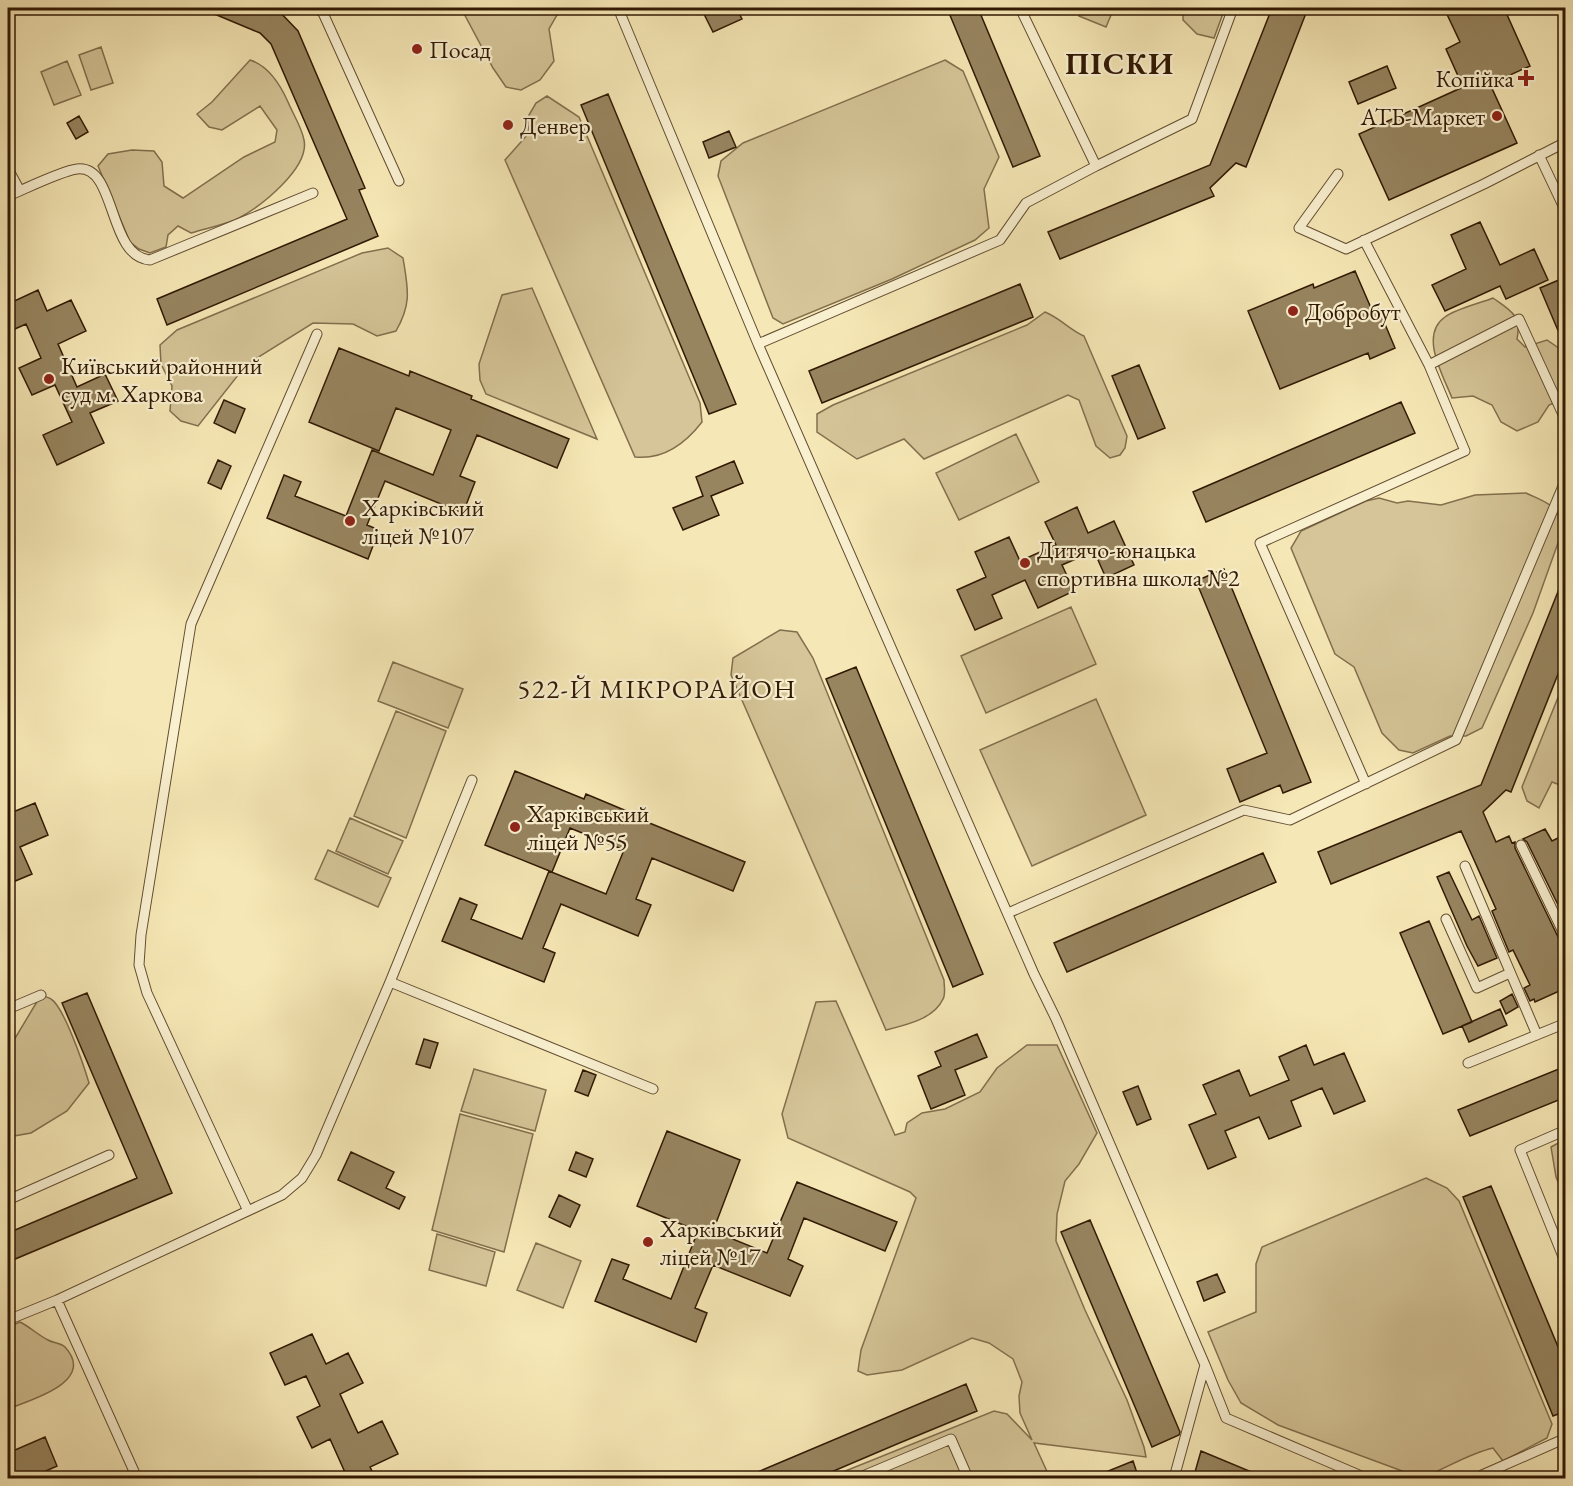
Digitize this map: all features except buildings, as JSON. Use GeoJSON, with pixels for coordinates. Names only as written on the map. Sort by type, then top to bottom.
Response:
{"type":"FeatureCollection","features":[{"type":"Feature","properties":{"kind":"lane"},"geometry":{"type":"LineString","coordinates":[[317,8],[323,13],[399,181]]}},
{"type":"Feature","properties":{"kind":"lane"},"geometry":{"type":"LineString","coordinates":[[618,8],[758,344],[1056,1019],[1226,1418],[1366,1479]]}},
{"type":"Feature","properties":{"kind":"lane"},"geometry":{"type":"LineString","coordinates":[[1020,8],[1096,166]]}},
{"type":"Feature","properties":{"kind":"lane"},"geometry":{"type":"LineString","coordinates":[[758,344],[1000,240],[1026,203],[1192,119],[1233,8]]}},
{"type":"Feature","properties":{"kind":"lane"},"geometry":{"type":"LineString","coordinates":[[1338,174],[1299,228],[1346,249],[1566,142]]}},
{"type":"Feature","properties":{"kind":"lane"},"geometry":{"type":"LineString","coordinates":[[1539,155],[1566,212]]}},
{"type":"Feature","properties":{"kind":"lane"},"geometry":{"type":"LineString","coordinates":[[8,169],[20,191]]}},
{"type":"Feature","properties":{"kind":"lane"},"geometry":{"type":"LineString","coordinates":[[8,196],[75,169],[89,171],[99,181],[127,247],[137,257],[150,260],[313,193]]}},
{"type":"Feature","properties":{"kind":"lane"},"geometry":{"type":"LineString","coordinates":[[1364,240],[1429,365],[1465,451],[1260,543],[1366,784]]}},
{"type":"Feature","properties":{"kind":"lane"},"geometry":{"type":"LineString","coordinates":[[1429,365],[1519,319],[1566,421]]}},
{"type":"Feature","properties":{"kind":"lane"},"geometry":{"type":"LineString","coordinates":[[248,1211],[147,993],[139,965],[141,935],[191,624],[317,334]]}},
{"type":"Feature","properties":{"kind":"lane"},"geometry":{"type":"LineString","coordinates":[[1008,913],[1244,810],[1290,820],[1456,740],[1566,479]]}},
{"type":"Feature","properties":{"kind":"lane"},"geometry":{"type":"LineString","coordinates":[[8,1320],[57,1300],[282,1195],[302,1178],[316,1155],[390,982],[472,780]]}},
{"type":"Feature","properties":{"kind":"lane"},"geometry":{"type":"LineString","coordinates":[[1521,845],[1566,938]]}},
{"type":"Feature","properties":{"kind":"lane"},"geometry":{"type":"LineString","coordinates":[[1465,866],[1537,1035]]}},
{"type":"Feature","properties":{"kind":"lane"},"geometry":{"type":"LineString","coordinates":[[1446,919],[1477,988],[1510,973]]}},
{"type":"Feature","properties":{"kind":"lane"},"geometry":{"type":"LineString","coordinates":[[390,982],[653,1089]]}},
{"type":"Feature","properties":{"kind":"lane"},"geometry":{"type":"LineString","coordinates":[[8,1009],[41,996]]}},
{"type":"Feature","properties":{"kind":"lane"},"geometry":{"type":"LineString","coordinates":[[1468,1063],[1566,1023]]}},
{"type":"Feature","properties":{"kind":"lane"},"geometry":{"type":"LineString","coordinates":[[1566,1130],[1520,1150],[1566,1264]]}},
{"type":"Feature","properties":{"kind":"lane"},"geometry":{"type":"LineString","coordinates":[[8,1200],[109,1155]]}},
{"type":"Feature","properties":{"kind":"lane"},"geometry":{"type":"LineString","coordinates":[[57,1300],[137,1479]]}},
{"type":"Feature","properties":{"kind":"lane"},"geometry":{"type":"LineString","coordinates":[[1174,1479],[1205,1365]]}},
{"type":"Feature","properties":{"kind":"lane"},"geometry":{"type":"LineString","coordinates":[[1475,1479],[1566,1438]]}},
{"type":"Feature","properties":{"kind":"lane"},"geometry":{"type":"LineString","coordinates":[[858,1479],[951,1439],[968,1479]]}},
{"type":"Feature","properties":{"kind":"shaded area"},"geometry":{"type":"Polygon","coordinates":[[[461,8],[561,8],[549,29],[554,61],[540,80],[521,90],[506,87],[493,68],[461,8]]]}},
{"type":"Feature","properties":{"kind":"shaded area"},"geometry":{"type":"Polygon","coordinates":[[[1083,8],[1114,8],[1106,27],[1079,16],[1083,8]]]}},
{"type":"Feature","properties":{"kind":"shaded area"},"geometry":{"type":"Polygon","coordinates":[[[1183,8],[1225,8],[1214,38],[1197,34],[1183,20],[1183,8]]]}},
{"type":"Feature","properties":{"kind":"shaded area"},"geometry":{"type":"Polygon","coordinates":[[[101,47],[113,83],[91,90],[79,55],[101,47]]]}},
{"type":"Feature","properties":{"kind":"shaded area"},"geometry":{"type":"Polygon","coordinates":[[[250,60],[268,71],[277,82],[299,126],[304,140],[304,151],[292,174],[259,205],[239,218],[191,233],[178,226],[168,235],[166,247],[150,253],[139,249],[130,242],[98,166],[108,154],[132,150],[154,151],[162,162],[164,186],[183,198],[244,157],[275,142],[277,130],[260,106],[222,130],[209,127],[197,114],[212,102],[250,60]]]}},
{"type":"Feature","properties":{"kind":"shaded area"},"geometry":{"type":"Polygon","coordinates":[[[945,60],[963,71],[999,157],[984,189],[989,228],[975,240],[892,279],[783,324],[773,318],[718,176],[721,161],[743,143],[945,60]]]}},
{"type":"Feature","properties":{"kind":"shaded area"},"geometry":{"type":"Polygon","coordinates":[[[67,61],[81,95],[54,105],[41,72],[67,61]]]}},
{"type":"Feature","properties":{"kind":"shaded area"},"geometry":{"type":"Polygon","coordinates":[[[547,96],[579,117],[700,403],[702,422],[681,444],[655,456],[635,457],[505,160],[528,134],[529,115],[536,103],[547,96]]]}},
{"type":"Feature","properties":{"kind":"shaded area"},"geometry":{"type":"Polygon","coordinates":[[[388,248],[403,258],[407,287],[405,312],[396,331],[377,336],[353,324],[313,323],[246,365],[198,426],[181,421],[170,411],[172,386],[161,364],[160,345],[177,330],[362,253],[388,248]]]}},
{"type":"Feature","properties":{"kind":"shaded area"},"geometry":{"type":"Polygon","coordinates":[[[532,288],[597,439],[486,394],[480,380],[479,364],[502,295],[532,288]]]}},
{"type":"Feature","properties":{"kind":"shaded area"},"geometry":{"type":"Polygon","coordinates":[[[1493,298],[1513,314],[1518,324],[1517,339],[1525,347],[1547,340],[1560,349],[1565,361],[1565,396],[1563,399],[1549,405],[1538,422],[1517,431],[1501,422],[1492,405],[1473,396],[1452,398],[1435,356],[1434,334],[1437,325],[1445,317],[1493,298]]]}},
{"type":"Feature","properties":{"kind":"shaded area"},"geometry":{"type":"Polygon","coordinates":[[[1045,312],[1084,336],[1127,436],[1125,448],[1120,455],[1110,458],[1096,446],[1079,400],[1068,395],[924,459],[904,439],[857,459],[817,432],[817,414],[833,405],[1027,325],[1045,312]]]}},
{"type":"Feature","properties":{"kind":"shaded area"},"geometry":{"type":"Polygon","coordinates":[[[1016,434],[1039,482],[959,520],[936,473],[1016,434]]]}},
{"type":"Feature","properties":{"kind":"shaded area"},"geometry":{"type":"Polygon","coordinates":[[[1526,493],[1555,509],[1563,529],[1533,613],[1482,728],[1466,736],[1450,736],[1413,753],[1399,750],[1382,733],[1354,667],[1335,654],[1291,548],[1301,531],[1366,501],[1379,498],[1397,503],[1408,501],[1441,505],[1475,495],[1526,493]]]}},
{"type":"Feature","properties":{"kind":"shaded area"},"geometry":{"type":"Polygon","coordinates":[[[1071,607],[1096,664],[986,713],[961,656],[1071,607]]]}},
{"type":"Feature","properties":{"kind":"shaded area"},"geometry":{"type":"Polygon","coordinates":[[[780,630],[797,632],[813,658],[944,980],[944,995],[939,1006],[933,1012],[910,1023],[886,1030],[731,675],[733,658],[780,630]]]}},
{"type":"Feature","properties":{"kind":"shaded area"},"geometry":{"type":"Polygon","coordinates":[[[393,662],[463,689],[448,728],[378,701],[393,662]]]}},
{"type":"Feature","properties":{"kind":"shaded area"},"geometry":{"type":"Polygon","coordinates":[[[1565,680],[1565,787],[1552,782],[1539,808],[1527,801],[1522,787],[1565,680]]]}},
{"type":"Feature","properties":{"kind":"shaded area"},"geometry":{"type":"Polygon","coordinates":[[[1096,699],[1146,815],[1032,866],[980,750],[1096,699]]]}},
{"type":"Feature","properties":{"kind":"shaded area"},"geometry":{"type":"Polygon","coordinates":[[[396,711],[446,731],[406,838],[354,816],[396,711]]]}},
{"type":"Feature","properties":{"kind":"shaded area"},"geometry":{"type":"Polygon","coordinates":[[[350,818],[403,841],[388,874],[336,851],[350,818]]]}},
{"type":"Feature","properties":{"kind":"shaded area"},"geometry":{"type":"Polygon","coordinates":[[[328,850],[391,878],[378,907],[315,879],[328,850]]]}},
{"type":"Feature","properties":{"kind":"shaded area"},"geometry":{"type":"Polygon","coordinates":[[[41,995],[51,999],[62,1013],[89,1083],[67,1111],[31,1133],[8,1137],[8,1050],[41,995]]]}},
{"type":"Feature","properties":{"kind":"shaded area"},"geometry":{"type":"Polygon","coordinates":[[[836,1001],[895,1135],[905,1132],[907,1123],[922,1113],[945,1109],[980,1092],[997,1068],[1027,1045],[1057,1045],[1097,1133],[1079,1164],[1065,1181],[1057,1214],[1056,1241],[1127,1400],[1146,1457],[1034,1443],[1050,1478],[828,1478],[994,1411],[1007,1414],[1032,1440],[1020,1413],[1019,1396],[1022,1382],[1013,1359],[989,1343],[972,1338],[902,1370],[867,1375],[858,1371],[861,1350],[916,1198],[910,1192],[788,1138],[782,1114],[816,1002],[836,1001]]]}},
{"type":"Feature","properties":{"kind":"shaded area"},"geometry":{"type":"Polygon","coordinates":[[[474,1069],[546,1090],[535,1131],[461,1111],[474,1069]]]}},
{"type":"Feature","properties":{"kind":"shaded area"},"geometry":{"type":"Polygon","coordinates":[[[460,1114],[533,1134],[504,1252],[432,1230],[460,1114]]]}},
{"type":"Feature","properties":{"kind":"shaded area"},"geometry":{"type":"Polygon","coordinates":[[[1562,1141],[1565,1142],[1565,1198],[1556,1177],[1551,1147],[1562,1141]]]}},
{"type":"Feature","properties":{"kind":"shaded area"},"geometry":{"type":"Polygon","coordinates":[[[1426,1178],[1447,1188],[1459,1201],[1552,1424],[1547,1438],[1503,1461],[1493,1448],[1421,1478],[1278,1425],[1241,1403],[1228,1380],[1208,1332],[1256,1312],[1256,1264],[1262,1247],[1426,1178]]]}},
{"type":"Feature","properties":{"kind":"shaded area"},"geometry":{"type":"Polygon","coordinates":[[[437,1234],[495,1252],[486,1286],[429,1270],[437,1234]]]}},
{"type":"Feature","properties":{"kind":"shaded area"},"geometry":{"type":"Polygon","coordinates":[[[536,1243],[581,1261],[563,1308],[517,1290],[536,1243]]]}},
{"type":"Feature","properties":{"kind":"shaded area"},"geometry":{"type":"Polygon","coordinates":[[[20,1322],[44,1338],[65,1347],[73,1359],[73,1370],[67,1380],[57,1388],[8,1409],[8,1327],[20,1322]]]}},
{"type":"Feature","properties":{"kind":"place","name":"Посад"},"geometry":{"type":"Point","coordinates":[417,49]}},
{"type":"Feature","properties":{"kind":"place","name":"Копійка"},"geometry":{"type":"Point","coordinates":[1526,78]}},
{"type":"Feature","properties":{"kind":"place","name":"АТБ-Маркет"},"geometry":{"type":"Point","coordinates":[1497,116]}},
{"type":"Feature","properties":{"kind":"place","name":"Денвер"},"geometry":{"type":"Point","coordinates":[508,125]}},
{"type":"Feature","properties":{"kind":"place","name":"Добробут"},"geometry":{"type":"Point","coordinates":[1293,311]}},
{"type":"Feature","properties":{"kind":"place","name":"Київський районний суд м. Харкова"},"geometry":{"type":"Point","coordinates":[49,379]}},
{"type":"Feature","properties":{"kind":"place","name":"Харківський ліцей №107"},"geometry":{"type":"Point","coordinates":[350,521]}},
{"type":"Feature","properties":{"kind":"place","name":"Дитячо-юнацька спортивна школа №2"},"geometry":{"type":"Point","coordinates":[1025,563]}},
{"type":"Feature","properties":{"kind":"place","name":"Харківський ліцей №55"},"geometry":{"type":"Point","coordinates":[515,827]}},
{"type":"Feature","properties":{"kind":"place","name":"Харківський ліцей №17"},"geometry":{"type":"Point","coordinates":[648,1242]}},
{"type":"Feature","properties":{"kind":"district","name":"ПІСКИ"},"geometry":{"type":"Point","coordinates":[1120,63]}},
{"type":"Feature","properties":{"kind":"district","name":"522-Й МІКРОРАЙОН"},"geometry":{"type":"Point","coordinates":[657,688]}}]}
